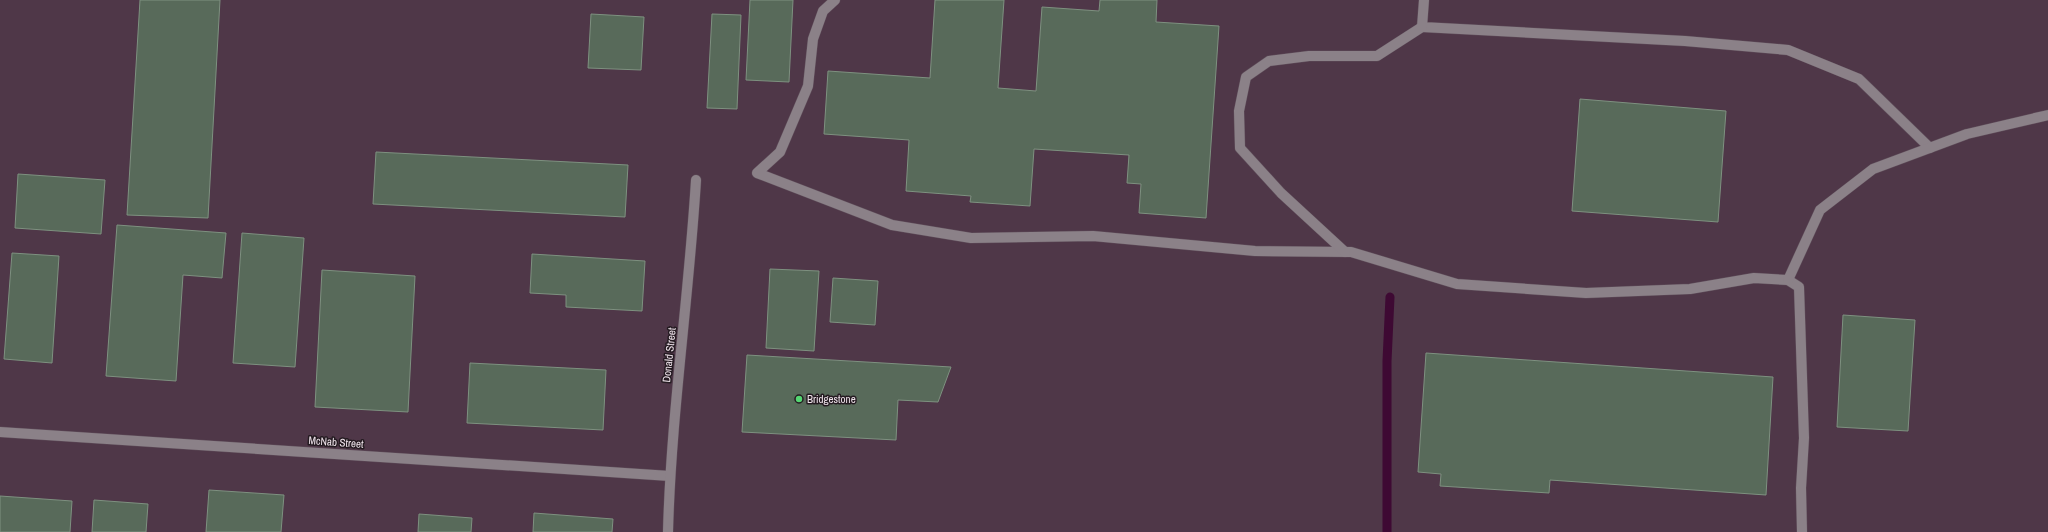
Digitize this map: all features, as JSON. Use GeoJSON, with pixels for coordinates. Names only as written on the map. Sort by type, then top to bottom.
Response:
{"type":"FeatureCollection","features":[{"type":"Feature","properties":{"kind":"street"},"geometry":{"type":"LineString","coordinates":[[835,0],[823,11],[813,39],[808,86],[780,152],[757,173],[892,226],[971,238],[1093,236],[1255,251],[1351,252],[1457,284],[1586,293],[1690,289],[1754,278],[1788,280],[1799,287],[1804,438],[1801,488],[1802,532]]}},
{"type":"Feature","properties":{"kind":"street"},"geometry":{"type":"LineString","coordinates":[[1422,28],[1424,0]]}},
{"type":"Feature","properties":{"kind":"street"},"geometry":{"type":"LineString","coordinates":[[1345,252],[1281,193],[1240,148],[1239,111],[1246,77],[1269,61],[1309,56],[1377,56],[1422,28],[1685,42],[1788,50],[1859,79],[1930,148]]}},
{"type":"Feature","properties":{"kind":"street"},"geometry":{"type":"LineString","coordinates":[[1788,280],[1820,210],[1874,170],[1967,134],[2048,115]]}},
{"type":"Feature","properties":{"kind":"street","name":"Donald Street"},"geometry":{"type":"LineString","coordinates":[[668,532],[670,476],[696,180]]}},
{"type":"Feature","properties":{"kind":"street","name":"McNab Street"},"geometry":{"type":"LineString","coordinates":[[0,432],[670,476]]}},
{"type":"Feature","properties":{"kind":"shaded area"},"geometry":{"type":"Polygon","coordinates":[[[0,0],[2048,0],[2048,532],[0,532],[0,0]]]}},
{"type":"Feature","properties":{"kind":"building"},"geometry":{"type":"Polygon","coordinates":[[[140,0],[220,0],[208,218],[127,215],[140,0]]]}},
{"type":"Feature","properties":{"kind":"building"},"geometry":{"type":"Polygon","coordinates":[[[750,0],[793,0],[789,82],[746,80],[750,0]]]}},
{"type":"Feature","properties":{"kind":"building"},"geometry":{"type":"Polygon","coordinates":[[[935,0],[1004,0],[998,88],[1036,91],[1042,7],[1099,11],[1100,0],[1157,0],[1156,22],[1219,26],[1206,218],[1139,213],[1141,184],[1127,183],[1129,155],[1034,149],[1030,206],[970,202],[971,196],[906,191],[909,140],[824,134],[828,71],[930,78],[935,0]]]}},
{"type":"Feature","properties":{"kind":"building"},"geometry":{"type":"Polygon","coordinates":[[[591,14],[644,17],[641,70],[588,68],[591,14]]]}},
{"type":"Feature","properties":{"kind":"building"},"geometry":{"type":"Polygon","coordinates":[[[712,14],[741,15],[737,109],[707,108],[712,14]]]}},
{"type":"Feature","properties":{"kind":"building"},"geometry":{"type":"Polygon","coordinates":[[[1580,99],[1726,111],[1718,222],[1572,211],[1580,99]]]}},
{"type":"Feature","properties":{"kind":"building"},"geometry":{"type":"Polygon","coordinates":[[[376,152],[628,165],[625,217],[373,204],[376,152]]]}},
{"type":"Feature","properties":{"kind":"building"},"geometry":{"type":"Polygon","coordinates":[[[18,174],[105,180],[101,234],[15,228],[18,174]]]}},
{"type":"Feature","properties":{"kind":"building"},"geometry":{"type":"Polygon","coordinates":[[[117,225],[226,233],[222,278],[183,275],[176,381],[106,376],[117,225]]]}},
{"type":"Feature","properties":{"kind":"building"},"geometry":{"type":"Polygon","coordinates":[[[242,233],[304,238],[295,367],[233,363],[242,233]]]}},
{"type":"Feature","properties":{"kind":"building"},"geometry":{"type":"Polygon","coordinates":[[[12,253],[59,256],[52,363],[4,359],[12,253]]]}},
{"type":"Feature","properties":{"kind":"building"},"geometry":{"type":"Polygon","coordinates":[[[532,254],[645,261],[642,311],[566,307],[566,295],[530,293],[532,254]]]}},
{"type":"Feature","properties":{"kind":"building"},"geometry":{"type":"Polygon","coordinates":[[[770,269],[819,271],[814,351],[766,348],[770,269]]]}},
{"type":"Feature","properties":{"kind":"building"},"geometry":{"type":"Polygon","coordinates":[[[322,270],[415,276],[408,412],[315,407],[322,270]]]}},
{"type":"Feature","properties":{"kind":"building"},"geometry":{"type":"Polygon","coordinates":[[[833,278],[878,281],[875,325],[830,322],[833,278]]]}},
{"type":"Feature","properties":{"kind":"building"},"geometry":{"type":"Polygon","coordinates":[[[1843,315],[1915,320],[1908,431],[1837,427],[1843,315]]]}},
{"type":"Feature","properties":{"kind":"building"},"geometry":{"type":"Polygon","coordinates":[[[1426,353],[1773,377],[1766,495],[1550,480],[1549,493],[1440,486],[1441,474],[1418,472],[1426,353]]]}},
{"type":"Feature","properties":{"kind":"building"},"geometry":{"type":"Polygon","coordinates":[[[747,355],[951,367],[938,402],[898,400],[896,440],[742,432],[747,355]]]}},
{"type":"Feature","properties":{"kind":"building"},"geometry":{"type":"Polygon","coordinates":[[[470,363],[606,370],[603,430],[467,423],[470,363]]]}},
{"type":"Feature","properties":{"kind":"building"},"geometry":{"type":"Polygon","coordinates":[[[209,490],[284,495],[281,532],[206,532],[209,490]]]}},
{"type":"Feature","properties":{"kind":"building"},"geometry":{"type":"Polygon","coordinates":[[[0,496],[72,501],[70,532],[0,532],[0,496]]]}},
{"type":"Feature","properties":{"kind":"building"},"geometry":{"type":"Polygon","coordinates":[[[94,500],[148,504],[146,532],[92,532],[94,500]]]}},
{"type":"Feature","properties":{"kind":"building"},"geometry":{"type":"Polygon","coordinates":[[[534,513],[613,519],[612,532],[533,532],[534,513]]]}},
{"type":"Feature","properties":{"kind":"building"},"geometry":{"type":"Polygon","coordinates":[[[419,514],[472,518],[471,532],[418,532],[419,514]]]}},
{"type":"Feature","properties":{"kind":"waterway"},"geometry":{"type":"LineString","coordinates":[[1387,532],[1387,361],[1390,297]]}},
{"type":"Feature","properties":{"kind":"place","name":"Bridgestone"},"geometry":{"type":"Point","coordinates":[799,399]}}]}
